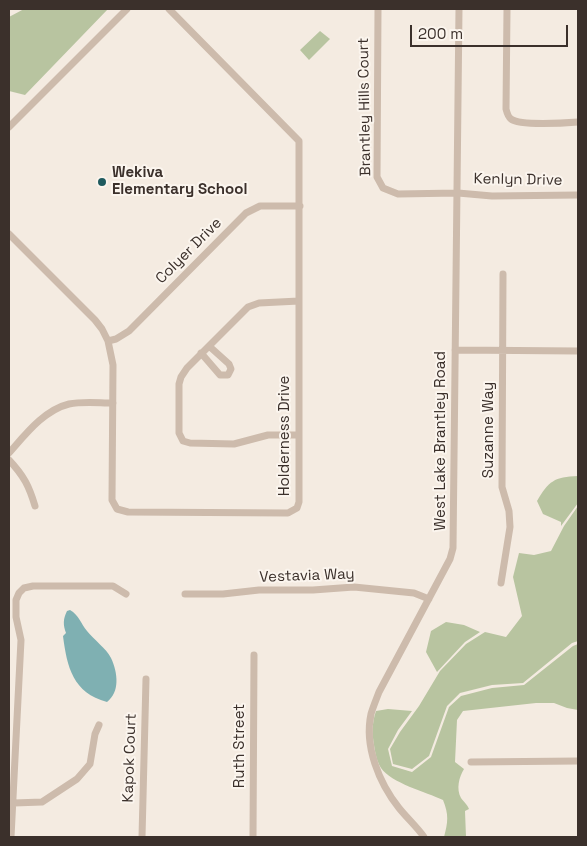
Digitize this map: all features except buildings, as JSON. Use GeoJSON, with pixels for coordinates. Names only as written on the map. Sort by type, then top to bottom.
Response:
{"type":"FeatureCollection","features":[{"type":"Feature","properties":{"kind":"street"},"geometry":{"type":"LineString","coordinates":[[9,127],[127,9]]}},
{"type":"Feature","properties":{"kind":"street","name":"Holderness Drive"},"geometry":{"type":"LineString","coordinates":[[9,234],[95,320],[108,341],[113,365],[112,500],[117,509],[128,512],[288,513],[297,508],[299,502],[299,141],[169,9]]}},
{"type":"Feature","properties":{"kind":"street","name":"Brantley Hills Court"},"geometry":{"type":"LineString","coordinates":[[378,9],[379,182],[383,188],[398,194],[458,193]]}},
{"type":"Feature","properties":{"kind":"street","name":"West Lake Brantley Road"},"geometry":{"type":"LineString","coordinates":[[424,837],[398,808],[381,779],[373,758],[370,726],[371,715],[379,692],[450,559],[453,548],[459,9]]}},
{"type":"Feature","properties":{"kind":"street"},"geometry":{"type":"LineString","coordinates":[[507,9],[506,109],[509,117],[522,123],[578,122]]}},
{"type":"Feature","properties":{"kind":"street","name":"Kenlyn Drive"},"geometry":{"type":"LineString","coordinates":[[458,193],[492,196],[578,195]]}},
{"type":"Feature","properties":{"kind":"street","name":"Colyer Drive"},"geometry":{"type":"LineString","coordinates":[[108,341],[129,332],[246,213],[260,206],[300,206]]}},
{"type":"Feature","properties":{"kind":"street","name":"Suzanne Way"},"geometry":{"type":"LineString","coordinates":[[501,583],[510,527],[509,510],[502,487],[503,274]]}},
{"type":"Feature","properties":{"kind":"street"},"geometry":{"type":"LineString","coordinates":[[299,301],[259,303],[248,306],[180,377],[180,433],[183,441],[190,443],[234,444],[268,435],[299,435]]}},
{"type":"Feature","properties":{"kind":"street"},"geometry":{"type":"LineString","coordinates":[[201,353],[220,375],[228,375],[231,369],[229,364],[209,346]]}},
{"type":"Feature","properties":{"kind":"street"},"geometry":{"type":"LineString","coordinates":[[455,350],[578,351]]}},
{"type":"Feature","properties":{"kind":"street"},"geometry":{"type":"LineString","coordinates":[[9,453],[31,429],[58,408],[78,403],[113,403]]}},
{"type":"Feature","properties":{"kind":"street"},"geometry":{"type":"LineString","coordinates":[[9,460],[28,485],[35,506]]}},
{"type":"Feature","properties":{"kind":"street"},"geometry":{"type":"LineString","coordinates":[[11,837],[21,640],[16,617],[16,600],[19,593],[24,588],[32,586],[62,585],[113,586],[126,594]]}},
{"type":"Feature","properties":{"kind":"street","name":"Vestavia Way"},"geometry":{"type":"LineString","coordinates":[[185,594],[223,594],[259,590],[313,590],[354,587],[411,592],[429,599]]}},
{"type":"Feature","properties":{"kind":"street","name":"Ruth Street"},"geometry":{"type":"LineString","coordinates":[[253,837],[254,655]]}},
{"type":"Feature","properties":{"kind":"street","name":"Kapok Court"},"geometry":{"type":"LineString","coordinates":[[142,837],[146,679]]}},
{"type":"Feature","properties":{"kind":"street"},"geometry":{"type":"LineString","coordinates":[[14,803],[42,802],[77,779],[90,764],[95,734],[99,725]]}},
{"type":"Feature","properties":{"kind":"street"},"geometry":{"type":"LineString","coordinates":[[472,762],[578,760]]}},
{"type":"Feature","properties":{"kind":"green space"},"geometry":{"type":"Polygon","coordinates":[[[24,9],[108,9],[25,95],[9,91],[9,17],[24,9]]]}},
{"type":"Feature","properties":{"kind":"green space"},"geometry":{"type":"Polygon","coordinates":[[[320,31],[330,39],[309,60],[300,50],[320,31]]]}},
{"type":"Feature","properties":{"kind":"green space"},"geometry":{"type":"Polygon","coordinates":[[[578,476],[578,503],[561,526],[561,522],[543,514],[537,501],[553,481],[578,476]]]}},
{"type":"Feature","properties":{"kind":"green space"},"geometry":{"type":"Polygon","coordinates":[[[578,506],[578,641],[572,643],[523,683],[492,685],[460,693],[447,706],[429,756],[412,769],[393,764],[390,749],[440,671],[466,644],[485,632],[506,637],[522,616],[513,577],[519,553],[534,555],[551,551],[564,526],[578,506]]]}},
{"type":"Feature","properties":{"kind":"green space"},"geometry":{"type":"Polygon","coordinates":[[[446,622],[464,625],[480,632],[465,642],[437,672],[426,652],[431,631],[446,622]]]}},
{"type":"Feature","properties":{"kind":"green space"},"geometry":{"type":"Polygon","coordinates":[[[578,644],[578,710],[554,703],[536,703],[463,711],[457,720],[455,762],[464,769],[458,787],[461,798],[469,809],[465,811],[466,837],[444,837],[447,818],[443,800],[401,783],[381,768],[373,737],[376,711],[388,709],[412,711],[398,730],[388,749],[392,766],[412,772],[431,757],[449,707],[461,696],[492,688],[524,685],[578,644]]]}},
{"type":"Feature","properties":{"kind":"water"},"geometry":{"type":"Polygon","coordinates":[[[70,610],[76,614],[87,631],[111,658],[116,676],[116,688],[107,702],[86,692],[79,685],[70,668],[63,636],[66,633],[65,617],[67,611],[70,610]]]}},
{"type":"Feature","properties":{"kind":"place","name":"Wekiva Elementary School"},"geometry":{"type":"Point","coordinates":[102,182]}}]}
